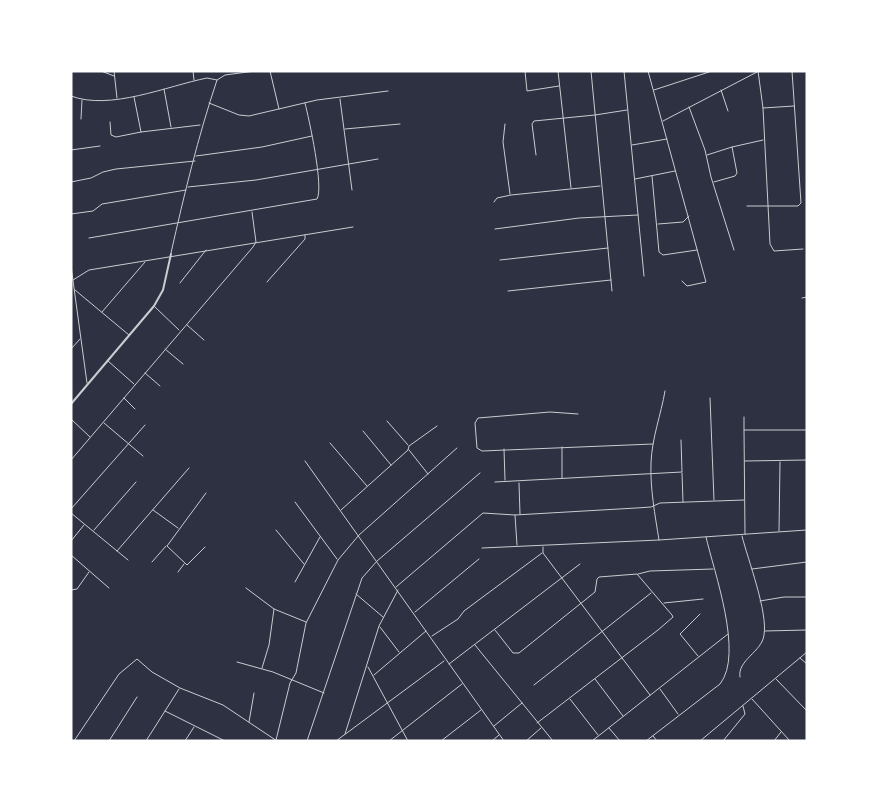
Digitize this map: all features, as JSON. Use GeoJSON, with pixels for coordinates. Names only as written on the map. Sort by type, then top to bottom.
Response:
{"type":"FeatureCollection","features":[{"type":"Feature","properties":{"kind":"street"},"geometry":{"type":"LineString","coordinates":[[101,71],[115,76]]}},
{"type":"Feature","properties":{"kind":"street"},"geometry":{"type":"LineString","coordinates":[[114,71],[118,99]]}},
{"type":"Feature","properties":{"kind":"street"},"geometry":{"type":"LineString","coordinates":[[193,71],[194,80]]}},
{"type":"Feature","properties":{"kind":"street"},"geometry":{"type":"LineString","coordinates":[[71,96],[82,99],[118,99],[194,80],[207,78],[216,80],[225,75],[255,71]]}},
{"type":"Feature","properties":{"kind":"street"},"geometry":{"type":"LineString","coordinates":[[270,71],[279,109]]}},
{"type":"Feature","properties":{"kind":"street"},"geometry":{"type":"LineString","coordinates":[[525,71],[527,91],[560,86]]}},
{"type":"Feature","properties":{"kind":"street"},"geometry":{"type":"LineString","coordinates":[[558,71],[571,188]]}},
{"type":"Feature","properties":{"kind":"street"},"geometry":{"type":"LineString","coordinates":[[591,71],[612,291]]}},
{"type":"Feature","properties":{"kind":"street"},"geometry":{"type":"LineString","coordinates":[[624,71],[644,276]]}},
{"type":"Feature","properties":{"kind":"street"},"geometry":{"type":"LineString","coordinates":[[648,71],[706,282],[687,286],[682,281]]}},
{"type":"Feature","properties":{"kind":"street"},"geometry":{"type":"LineString","coordinates":[[663,122],[758,71],[771,249],[774,251],[803,249]]}},
{"type":"Feature","properties":{"kind":"street"},"geometry":{"type":"LineString","coordinates":[[747,206],[798,206],[801,203],[792,71]]}},
{"type":"Feature","properties":{"kind":"street"},"geometry":{"type":"LineString","coordinates":[[654,91],[708,72]]}},
{"type":"Feature","properties":{"kind":"street"},"geometry":{"type":"LineString","coordinates":[[71,404],[154,306],[163,290],[170,255],[195,161],[201,125],[216,80]]}},
{"type":"Feature","properties":{"kind":"street"},"geometry":{"type":"LineString","coordinates":[[164,88],[171,127]]}},
{"type":"Feature","properties":{"kind":"street"},"geometry":{"type":"LineString","coordinates":[[721,90],[728,110]]}},
{"type":"Feature","properties":{"kind":"street"},"geometry":{"type":"LineString","coordinates":[[209,103],[243,116],[305,103],[388,91]]}},
{"type":"Feature","properties":{"kind":"street"},"geometry":{"type":"LineString","coordinates":[[134,96],[141,132]]}},
{"type":"Feature","properties":{"kind":"street"},"geometry":{"type":"LineString","coordinates":[[80,119],[82,99]]}},
{"type":"Feature","properties":{"kind":"street"},"geometry":{"type":"LineString","coordinates":[[340,99],[352,190]]}},
{"type":"Feature","properties":{"kind":"street"},"geometry":{"type":"LineString","coordinates":[[89,238],[317,199],[319,194],[312,136],[305,103]]}},
{"type":"Feature","properties":{"kind":"street"},"geometry":{"type":"LineString","coordinates":[[762,108],[795,106]]}},
{"type":"Feature","properties":{"kind":"street"},"geometry":{"type":"LineString","coordinates":[[689,107],[706,156],[734,250]]}},
{"type":"Feature","properties":{"kind":"street"},"geometry":{"type":"LineString","coordinates":[[536,155],[533,122],[628,110]]}},
{"type":"Feature","properties":{"kind":"street"},"geometry":{"type":"LineString","coordinates":[[110,122],[111,135],[114,137],[171,127],[201,125]]}},
{"type":"Feature","properties":{"kind":"street"},"geometry":{"type":"LineString","coordinates":[[344,129],[400,124]]}},
{"type":"Feature","properties":{"kind":"street"},"geometry":{"type":"LineString","coordinates":[[505,124],[503,142],[511,194]]}},
{"type":"Feature","properties":{"kind":"street"},"geometry":{"type":"LineString","coordinates":[[196,156],[262,147],[312,136]]}},
{"type":"Feature","properties":{"kind":"street"},"geometry":{"type":"LineString","coordinates":[[631,145],[667,139]]}},
{"type":"Feature","properties":{"kind":"street"},"geometry":{"type":"LineString","coordinates":[[706,156],[732,146],[764,140]]}},
{"type":"Feature","properties":{"kind":"street"},"geometry":{"type":"LineString","coordinates":[[71,150],[100,146]]}},
{"type":"Feature","properties":{"kind":"street"},"geometry":{"type":"LineString","coordinates":[[713,182],[735,176],[737,173],[732,146]]}},
{"type":"Feature","properties":{"kind":"street"},"geometry":{"type":"LineString","coordinates":[[188,187],[220,185],[378,159]]}},
{"type":"Feature","properties":{"kind":"street"},"geometry":{"type":"LineString","coordinates":[[71,182],[91,178],[103,172],[116,169],[195,161]]}},
{"type":"Feature","properties":{"kind":"street"},"geometry":{"type":"LineString","coordinates":[[634,179],[676,171]]}},
{"type":"Feature","properties":{"kind":"street"},"geometry":{"type":"LineString","coordinates":[[652,176],[658,224],[659,252],[662,255],[698,250]]}},
{"type":"Feature","properties":{"kind":"street"},"geometry":{"type":"LineString","coordinates":[[494,202],[497,198],[511,194],[602,186]]}},
{"type":"Feature","properties":{"kind":"street"},"geometry":{"type":"LineString","coordinates":[[71,214],[93,211],[102,204],[187,190]]}},
{"type":"Feature","properties":{"kind":"street"},"geometry":{"type":"LineString","coordinates":[[71,460],[256,242],[251,211]]}},
{"type":"Feature","properties":{"kind":"street"},"geometry":{"type":"LineString","coordinates":[[495,229],[549,221],[639,215]]}},
{"type":"Feature","properties":{"kind":"street"},"geometry":{"type":"LineString","coordinates":[[658,224],[683,222],[689,216]]}},
{"type":"Feature","properties":{"kind":"street"},"geometry":{"type":"LineString","coordinates":[[73,280],[89,270],[146,262],[170,255],[353,227]]}},
{"type":"Feature","properties":{"kind":"street"},"geometry":{"type":"LineString","coordinates":[[267,282],[293,254],[305,238],[305,234]]}},
{"type":"Feature","properties":{"kind":"street"},"geometry":{"type":"LineString","coordinates":[[500,260],[609,248]]}},
{"type":"Feature","properties":{"kind":"street"},"geometry":{"type":"LineString","coordinates":[[180,283],[206,250]]}},
{"type":"Feature","properties":{"kind":"street"},"geometry":{"type":"LineString","coordinates":[[101,312],[146,262]]}},
{"type":"Feature","properties":{"kind":"street"},"geometry":{"type":"LineString","coordinates":[[71,266],[87,384]]}},
{"type":"Feature","properties":{"kind":"street"},"geometry":{"type":"LineString","coordinates":[[508,292],[611,280]]}},
{"type":"Feature","properties":{"kind":"street"},"geometry":{"type":"LineString","coordinates":[[74,290],[129,335]]}},
{"type":"Feature","properties":{"kind":"street"},"geometry":{"type":"LineString","coordinates":[[802,298],[807,297]]}},
{"type":"Feature","properties":{"kind":"street"},"geometry":{"type":"LineString","coordinates":[[154,306],[180,330]]}},
{"type":"Feature","properties":{"kind":"street"},"geometry":{"type":"LineString","coordinates":[[186,324],[204,340]]}},
{"type":"Feature","properties":{"kind":"street"},"geometry":{"type":"LineString","coordinates":[[71,349],[80,339]]}},
{"type":"Feature","properties":{"kind":"street"},"geometry":{"type":"LineString","coordinates":[[165,349],[183,364]]}},
{"type":"Feature","properties":{"kind":"street"},"geometry":{"type":"LineString","coordinates":[[107,360],[134,384]]}},
{"type":"Feature","properties":{"kind":"street"},"geometry":{"type":"LineString","coordinates":[[144,373],[160,386]]}},
{"type":"Feature","properties":{"kind":"street"},"geometry":{"type":"LineString","coordinates":[[659,540],[652,475],[653,444],[665,391]]}},
{"type":"Feature","properties":{"kind":"street"},"geometry":{"type":"LineString","coordinates":[[123,398],[135,409]]}},
{"type":"Feature","properties":{"kind":"street"},"geometry":{"type":"LineString","coordinates":[[710,398],[714,501]]}},
{"type":"Feature","properties":{"kind":"street"},"geometry":{"type":"LineString","coordinates":[[578,414],[550,412],[476,420],[478,450],[653,444]]}},
{"type":"Feature","properties":{"kind":"street"},"geometry":{"type":"LineString","coordinates":[[744,417],[746,534]]}},
{"type":"Feature","properties":{"kind":"street"},"geometry":{"type":"LineString","coordinates":[[71,419],[90,438]]}},
{"type":"Feature","properties":{"kind":"street"},"geometry":{"type":"LineString","coordinates":[[387,421],[428,474]]}},
{"type":"Feature","properties":{"kind":"street"},"geometry":{"type":"LineString","coordinates":[[103,423],[143,456]]}},
{"type":"Feature","properties":{"kind":"street"},"geometry":{"type":"LineString","coordinates":[[71,509],[127,443],[145,425]]}},
{"type":"Feature","properties":{"kind":"street"},"geometry":{"type":"LineString","coordinates":[[408,446],[437,426]]}},
{"type":"Feature","properties":{"kind":"street"},"geometry":{"type":"LineString","coordinates":[[363,430],[391,465]]}},
{"type":"Feature","properties":{"kind":"street"},"geometry":{"type":"LineString","coordinates":[[744,430],[807,430]]}},
{"type":"Feature","properties":{"kind":"street"},"geometry":{"type":"LineString","coordinates":[[681,440],[683,502]]}},
{"type":"Feature","properties":{"kind":"street"},"geometry":{"type":"LineString","coordinates":[[330,444],[367,486]]}},
{"type":"Feature","properties":{"kind":"street"},"geometry":{"type":"LineString","coordinates":[[562,446],[562,479]]}},
{"type":"Feature","properties":{"kind":"street"},"geometry":{"type":"LineString","coordinates":[[74,741],[119,674],[135,659],[140,660],[152,672],[180,688],[223,705],[277,740],[292,680],[296,673],[306,623],[338,560],[359,535],[457,448]]}},
{"type":"Feature","properties":{"kind":"street"},"geometry":{"type":"LineString","coordinates":[[504,449],[505,481]]}},
{"type":"Feature","properties":{"kind":"street"},"geometry":{"type":"LineString","coordinates":[[340,510],[408,450]]}},
{"type":"Feature","properties":{"kind":"street"},"geometry":{"type":"LineString","coordinates":[[744,461],[780,462],[807,460]]}},
{"type":"Feature","properties":{"kind":"street"},"geometry":{"type":"LineString","coordinates":[[305,461],[427,630],[448,665],[504,741]]}},
{"type":"Feature","properties":{"kind":"street"},"geometry":{"type":"LineString","coordinates":[[780,462],[780,532]]}},
{"type":"Feature","properties":{"kind":"street"},"geometry":{"type":"LineString","coordinates":[[117,551],[189,468]]}},
{"type":"Feature","properties":{"kind":"street"},"geometry":{"type":"LineString","coordinates":[[495,482],[682,472]]}},
{"type":"Feature","properties":{"kind":"street"},"geometry":{"type":"LineString","coordinates":[[307,741],[362,578],[378,561],[480,473]]}},
{"type":"Feature","properties":{"kind":"street"},"geometry":{"type":"LineString","coordinates":[[519,481],[520,514]]}},
{"type":"Feature","properties":{"kind":"street"},"geometry":{"type":"LineString","coordinates":[[94,531],[136,482]]}},
{"type":"Feature","properties":{"kind":"street"},"geometry":{"type":"LineString","coordinates":[[152,562],[167,546],[178,528],[206,494]]}},
{"type":"Feature","properties":{"kind":"street"},"geometry":{"type":"LineString","coordinates":[[396,587],[480,514],[515,515],[654,506],[660,503],[744,500]]}},
{"type":"Feature","properties":{"kind":"street"},"geometry":{"type":"LineString","coordinates":[[295,502],[338,560]]}},
{"type":"Feature","properties":{"kind":"street"},"geometry":{"type":"LineString","coordinates":[[153,510],[178,528]]}},
{"type":"Feature","properties":{"kind":"street"},"geometry":{"type":"LineString","coordinates":[[71,513],[128,560]]}},
{"type":"Feature","properties":{"kind":"street"},"geometry":{"type":"LineString","coordinates":[[515,515],[517,546]]}},
{"type":"Feature","properties":{"kind":"street"},"geometry":{"type":"LineString","coordinates":[[71,541],[85,524]]}},
{"type":"Feature","properties":{"kind":"street"},"geometry":{"type":"LineString","coordinates":[[173,526],[175,532]]}},
{"type":"Feature","properties":{"kind":"street"},"geometry":{"type":"LineString","coordinates":[[276,530],[304,565]]}},
{"type":"Feature","properties":{"kind":"street"},"geometry":{"type":"LineString","coordinates":[[482,548],[706,536],[741,536],[746,534],[807,530]]}},
{"type":"Feature","properties":{"kind":"street"},"geometry":{"type":"LineString","coordinates":[[646,741],[724,679],[727,672],[729,633],[706,536]]}},
{"type":"Feature","properties":{"kind":"street"},"geometry":{"type":"LineString","coordinates":[[740,677],[741,669],[762,642],[765,631],[751,569],[741,536]]}},
{"type":"Feature","properties":{"kind":"street"},"geometry":{"type":"LineString","coordinates":[[295,582],[320,537]]}},
{"type":"Feature","properties":{"kind":"street"},"geometry":{"type":"LineString","coordinates":[[167,546],[185,563],[190,564],[205,547]]}},
{"type":"Feature","properties":{"kind":"street"},"geometry":{"type":"LineString","coordinates":[[431,637],[458,619],[464,611],[542,553],[543,546]]}},
{"type":"Feature","properties":{"kind":"street"},"geometry":{"type":"LineString","coordinates":[[542,553],[650,695]]}},
{"type":"Feature","properties":{"kind":"street"},"geometry":{"type":"LineString","coordinates":[[71,555],[109,588]]}},
{"type":"Feature","properties":{"kind":"street"},"geometry":{"type":"LineString","coordinates":[[414,613],[479,559]]}},
{"type":"Feature","properties":{"kind":"street"},"geometry":{"type":"LineString","coordinates":[[751,569],[807,562]]}},
{"type":"Feature","properties":{"kind":"street"},"geometry":{"type":"LineString","coordinates":[[178,572],[185,563]]}},
{"type":"Feature","properties":{"kind":"street"},"geometry":{"type":"LineString","coordinates":[[448,665],[580,564]]}},
{"type":"Feature","properties":{"kind":"street"},"geometry":{"type":"LineString","coordinates":[[495,630],[516,654],[597,590],[598,578],[650,571],[713,569]]}},
{"type":"Feature","properties":{"kind":"street"},"geometry":{"type":"LineString","coordinates":[[71,590],[74,592],[77,589],[89,571]]}},
{"type":"Feature","properties":{"kind":"street"},"geometry":{"type":"LineString","coordinates":[[537,723],[673,617],[638,574]]}},
{"type":"Feature","properties":{"kind":"street"},"geometry":{"type":"LineString","coordinates":[[246,588],[274,609],[306,623]]}},
{"type":"Feature","properties":{"kind":"street"},"geometry":{"type":"LineString","coordinates":[[345,734],[379,626],[398,590]]}},
{"type":"Feature","properties":{"kind":"street"},"geometry":{"type":"LineString","coordinates":[[534,685],[652,592]]}},
{"type":"Feature","properties":{"kind":"street"},"geometry":{"type":"LineString","coordinates":[[356,593],[383,617]]}},
{"type":"Feature","properties":{"kind":"street"},"geometry":{"type":"LineString","coordinates":[[759,601],[784,597],[807,597]]}},
{"type":"Feature","properties":{"kind":"street"},"geometry":{"type":"LineString","coordinates":[[663,603],[703,599]]}},
{"type":"Feature","properties":{"kind":"street"},"geometry":{"type":"LineString","coordinates":[[262,669],[269,645],[274,609]]}},
{"type":"Feature","properties":{"kind":"street"},"geometry":{"type":"LineString","coordinates":[[698,657],[680,634],[700,614]]}},
{"type":"Feature","properties":{"kind":"street"},"geometry":{"type":"LineString","coordinates":[[379,626],[399,653]]}},
{"type":"Feature","properties":{"kind":"street"},"geometry":{"type":"LineString","coordinates":[[374,675],[427,630]]}},
{"type":"Feature","properties":{"kind":"street"},"geometry":{"type":"LineString","coordinates":[[765,631],[807,630]]}},
{"type":"Feature","properties":{"kind":"street"},"geometry":{"type":"LineString","coordinates":[[592,741],[729,633]]}},
{"type":"Feature","properties":{"kind":"street"},"geometry":{"type":"LineString","coordinates":[[475,646],[553,741]]}},
{"type":"Feature","properties":{"kind":"street"},"geometry":{"type":"LineString","coordinates":[[700,741],[807,652]]}},
{"type":"Feature","properties":{"kind":"street"},"geometry":{"type":"LineString","coordinates":[[800,657],[807,664]]}},
{"type":"Feature","properties":{"kind":"street"},"geometry":{"type":"LineString","coordinates":[[336,741],[446,660]]}},
{"type":"Feature","properties":{"kind":"street"},"geometry":{"type":"LineString","coordinates":[[238,662],[292,680],[324,694]]}},
{"type":"Feature","properties":{"kind":"street"},"geometry":{"type":"LineString","coordinates":[[367,666],[374,675],[408,741]]}},
{"type":"Feature","properties":{"kind":"street"},"geometry":{"type":"LineString","coordinates":[[595,678],[624,716]]}},
{"type":"Feature","properties":{"kind":"street"},"geometry":{"type":"LineString","coordinates":[[775,678],[807,711]]}},
{"type":"Feature","properties":{"kind":"street"},"geometry":{"type":"LineString","coordinates":[[389,741],[463,683]]}},
{"type":"Feature","properties":{"kind":"street"},"geometry":{"type":"LineString","coordinates":[[146,741],[180,688]]}},
{"type":"Feature","properties":{"kind":"street"},"geometry":{"type":"LineString","coordinates":[[659,688],[679,714]]}},
{"type":"Feature","properties":{"kind":"street"},"geometry":{"type":"LineString","coordinates":[[249,723],[254,693]]}},
{"type":"Feature","properties":{"kind":"street"},"geometry":{"type":"LineString","coordinates":[[109,741],[137,698]]}},
{"type":"Feature","properties":{"kind":"street"},"geometry":{"type":"LineString","coordinates":[[570,698],[598,736]]}},
{"type":"Feature","properties":{"kind":"street"},"geometry":{"type":"LineString","coordinates":[[752,698],[790,741]]}},
{"type":"Feature","properties":{"kind":"street"},"geometry":{"type":"LineString","coordinates":[[493,726],[522,703]]}},
{"type":"Feature","properties":{"kind":"street"},"geometry":{"type":"LineString","coordinates":[[723,741],[745,714],[743,706]]}},
{"type":"Feature","properties":{"kind":"street"},"geometry":{"type":"LineString","coordinates":[[440,741],[482,710]]}},
{"type":"Feature","properties":{"kind":"street"},"geometry":{"type":"LineString","coordinates":[[164,711],[225,741]]}},
{"type":"Feature","properties":{"kind":"street"},"geometry":{"type":"LineString","coordinates":[[185,741],[194,727]]}},
{"type":"Feature","properties":{"kind":"street"},"geometry":{"type":"LineString","coordinates":[[526,741],[542,728]]}},
{"type":"Feature","properties":{"kind":"street"},"geometry":{"type":"LineString","coordinates":[[608,728],[620,741]]}},
{"type":"Feature","properties":{"kind":"street"},"geometry":{"type":"LineString","coordinates":[[774,741],[781,732]]}},
{"type":"Feature","properties":{"kind":"street"},"geometry":{"type":"LineString","coordinates":[[492,741],[500,735]]}},
{"type":"Feature","properties":{"kind":"street"},"geometry":{"type":"LineString","coordinates":[[652,735],[657,741]]}}]}
